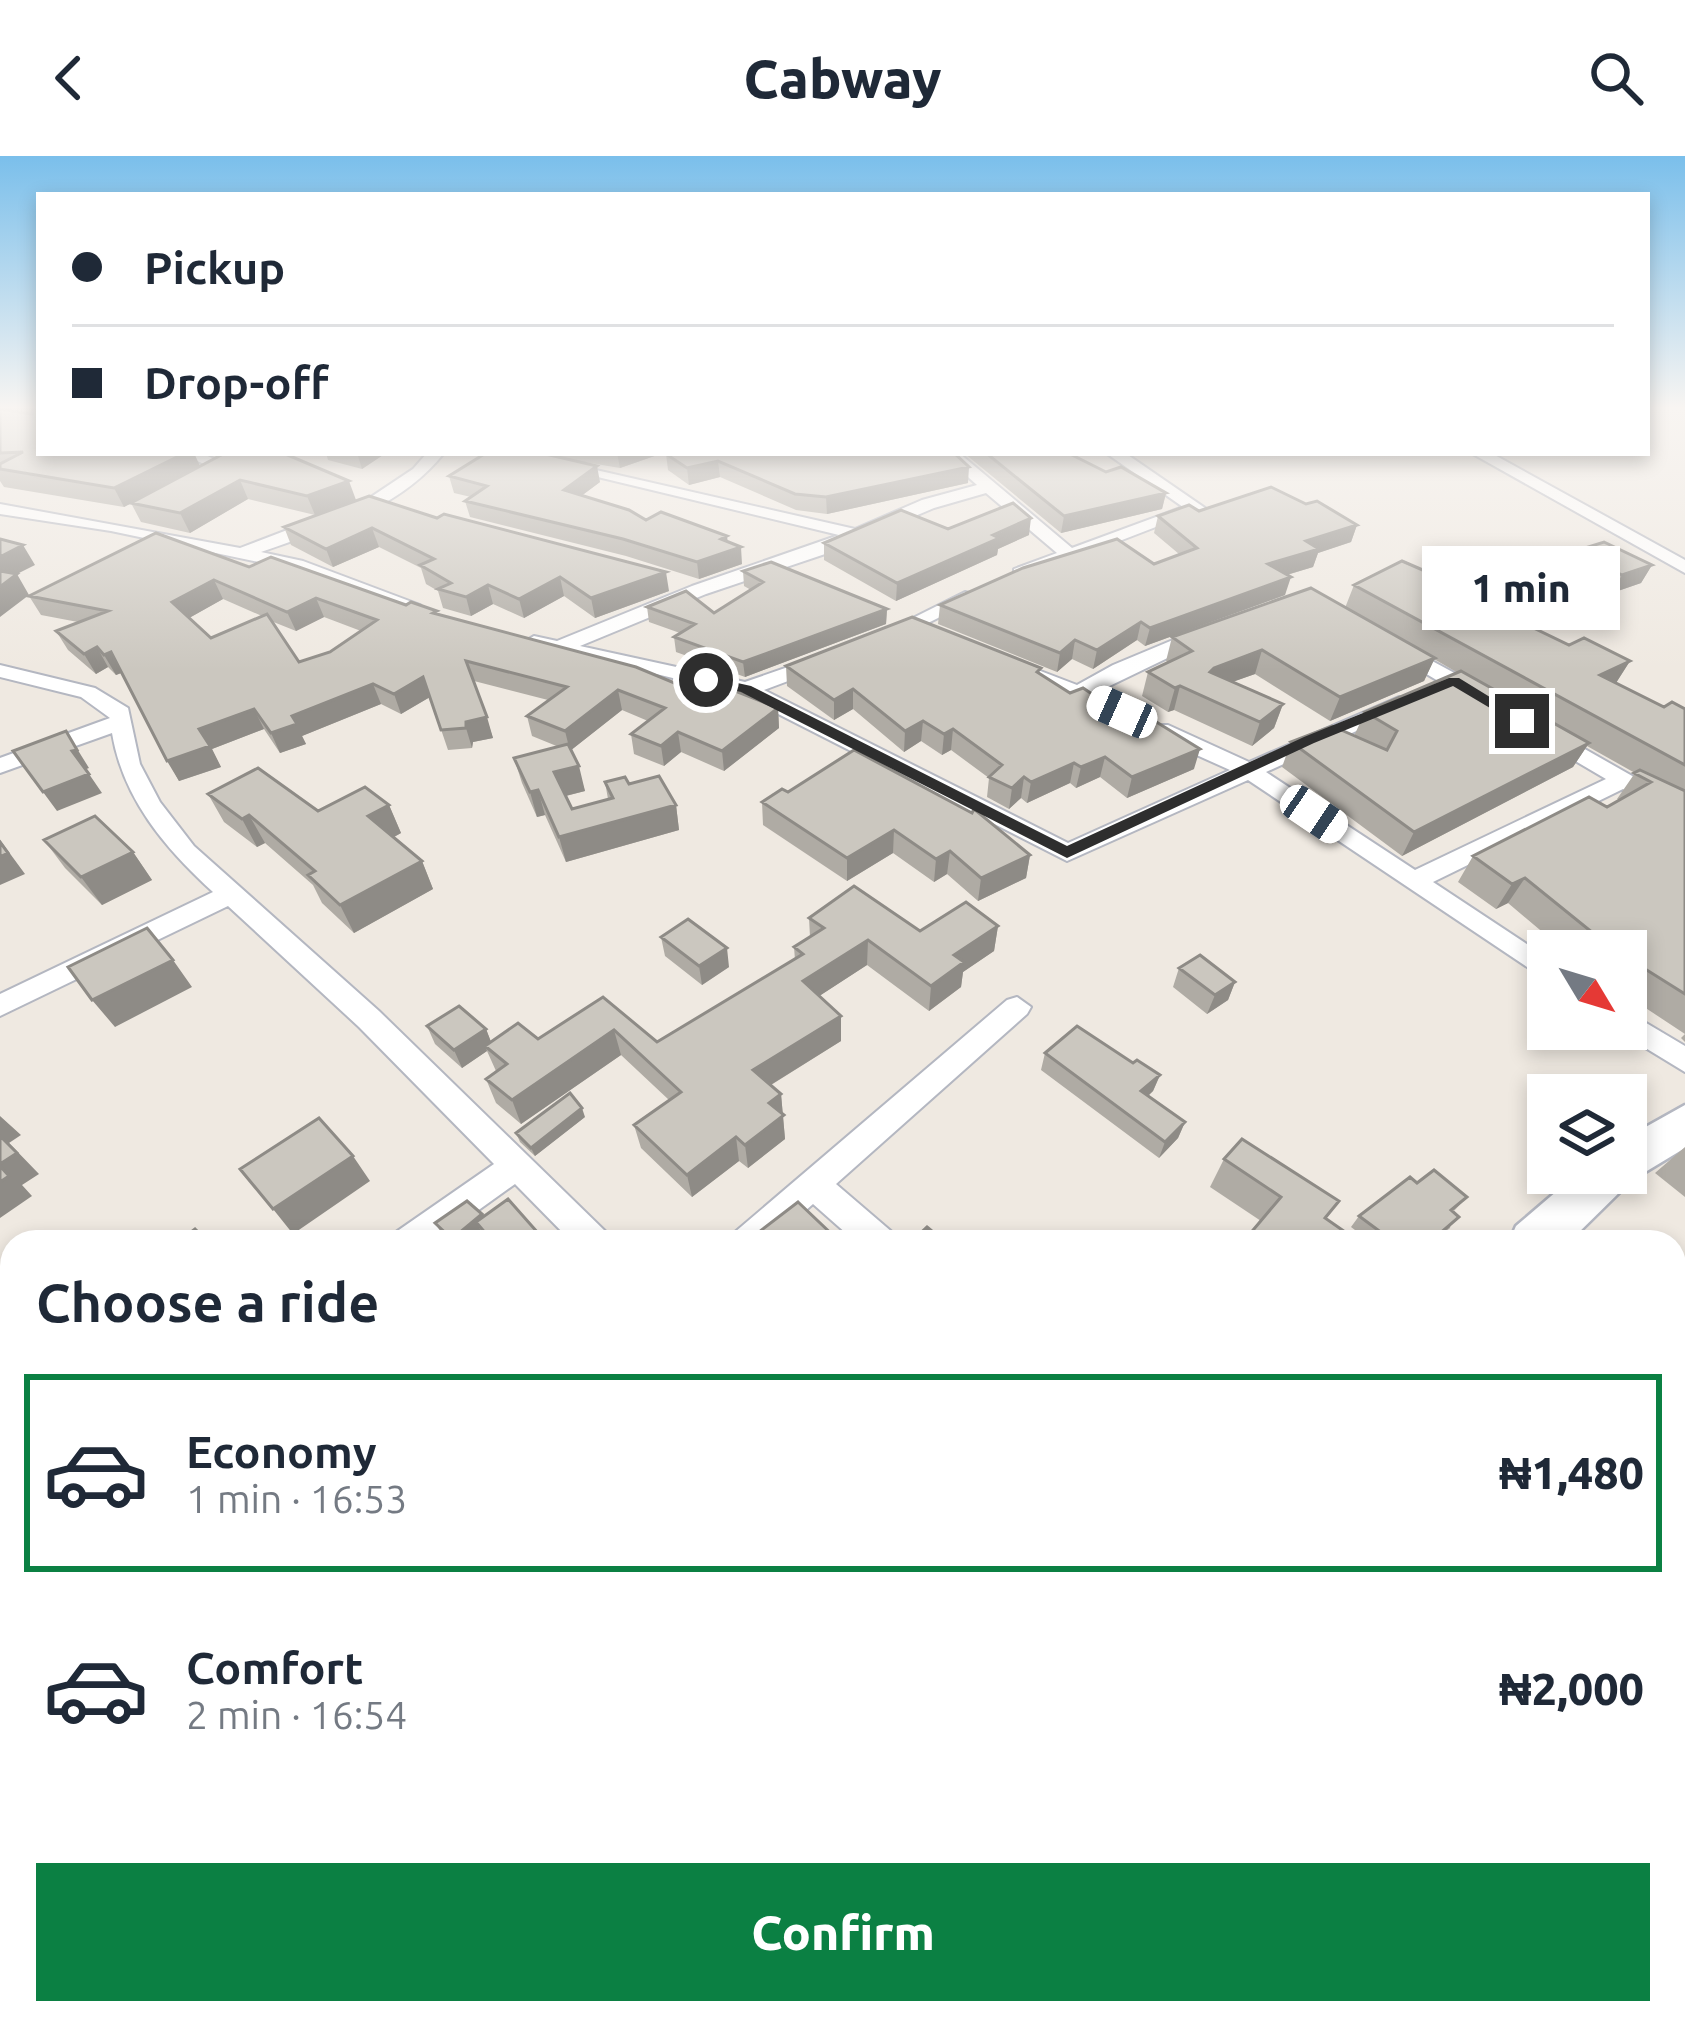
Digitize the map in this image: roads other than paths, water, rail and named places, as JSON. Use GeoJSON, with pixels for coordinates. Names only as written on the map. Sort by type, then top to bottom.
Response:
{"type":"FeatureCollection","features":[{"type":"Feature","properties":{"kind":"main road"},"geometry":{"type":"LineString","coordinates":[[1647,1148],[1685,1124]]}},
{"type":"Feature","properties":{"kind":"main road"},"geometry":{"type":"LineString","coordinates":[[1547,1230],[1588,1194]]}},
{"type":"Feature","properties":{"kind":"street"},"geometry":{"type":"LineString","coordinates":[[242,553],[383,495]]}},
{"type":"Feature","properties":{"kind":"street"},"geometry":{"type":"LineString","coordinates":[[694,495],[856,534]]}},
{"type":"Feature","properties":{"kind":"street"},"geometry":{"type":"LineString","coordinates":[[560,647],[690,586],[962,495]]}},
{"type":"Feature","properties":{"kind":"street"},"geometry":{"type":"LineString","coordinates":[[998,495],[1067,553]]}},
{"type":"Feature","properties":{"kind":"street"},"geometry":{"type":"LineString","coordinates":[[746,689],[922,629],[999,583],[1067,553],[1196,508],[1177,495]]}},
{"type":"Feature","properties":{"kind":"street"},"geometry":{"type":"LineString","coordinates":[[1555,495],[1685,567]]}},
{"type":"Feature","properties":{"kind":"street"},"geometry":{"type":"LineString","coordinates":[[371,502],[407,513]]}},
{"type":"Feature","properties":{"kind":"street"},"geometry":{"type":"LineString","coordinates":[[0,509],[242,553],[342,580],[445,621]]}},
{"type":"Feature","properties":{"kind":"street"},"geometry":{"type":"LineString","coordinates":[[111,526],[146,509]]}},
{"type":"Feature","properties":{"kind":"street"},"geometry":{"type":"LineString","coordinates":[[1079,693],[1120,669],[1226,625]]}},
{"type":"Feature","properties":{"kind":"street"},"geometry":{"type":"LineString","coordinates":[[1377,638],[1433,689],[1492,703]]}},
{"type":"Feature","properties":{"kind":"street"},"geometry":{"type":"LineString","coordinates":[[519,639],[746,689],[1067,853],[1433,689]]}},
{"type":"Feature","properties":{"kind":"street"},"geometry":{"type":"LineString","coordinates":[[995,659],[1248,770],[1527,956]]}},
{"type":"Feature","properties":{"kind":"street"},"geometry":{"type":"LineString","coordinates":[[0,671],[88,692],[120,713],[118,723],[129,764],[149,804],[185,852],[369,1019],[582,1230]]}},
{"type":"Feature","properties":{"kind":"street"},"geometry":{"type":"LineString","coordinates":[[0,766],[118,723]]}},
{"type":"Feature","properties":{"kind":"street"},"geometry":{"type":"LineString","coordinates":[[1530,725],[1685,816]]}},
{"type":"Feature","properties":{"kind":"street"},"geometry":{"type":"LineString","coordinates":[[1413,881],[1624,780]]}},
{"type":"Feature","properties":{"kind":"street"},"geometry":{"type":"LineString","coordinates":[[0,1006],[231,894]]}},
{"type":"Feature","properties":{"kind":"street"},"geometry":{"type":"LineString","coordinates":[[761,1230],[1017,1007]]}},
{"type":"Feature","properties":{"kind":"street"},"geometry":{"type":"LineString","coordinates":[[1647,1036],[1685,1061]]}},
{"type":"Feature","properties":{"kind":"street"},"geometry":{"type":"LineString","coordinates":[[425,1230],[517,1165]]}},
{"type":"Feature","properties":{"kind":"street"},"geometry":{"type":"LineString","coordinates":[[813,1184],[866,1230]]}}]}
